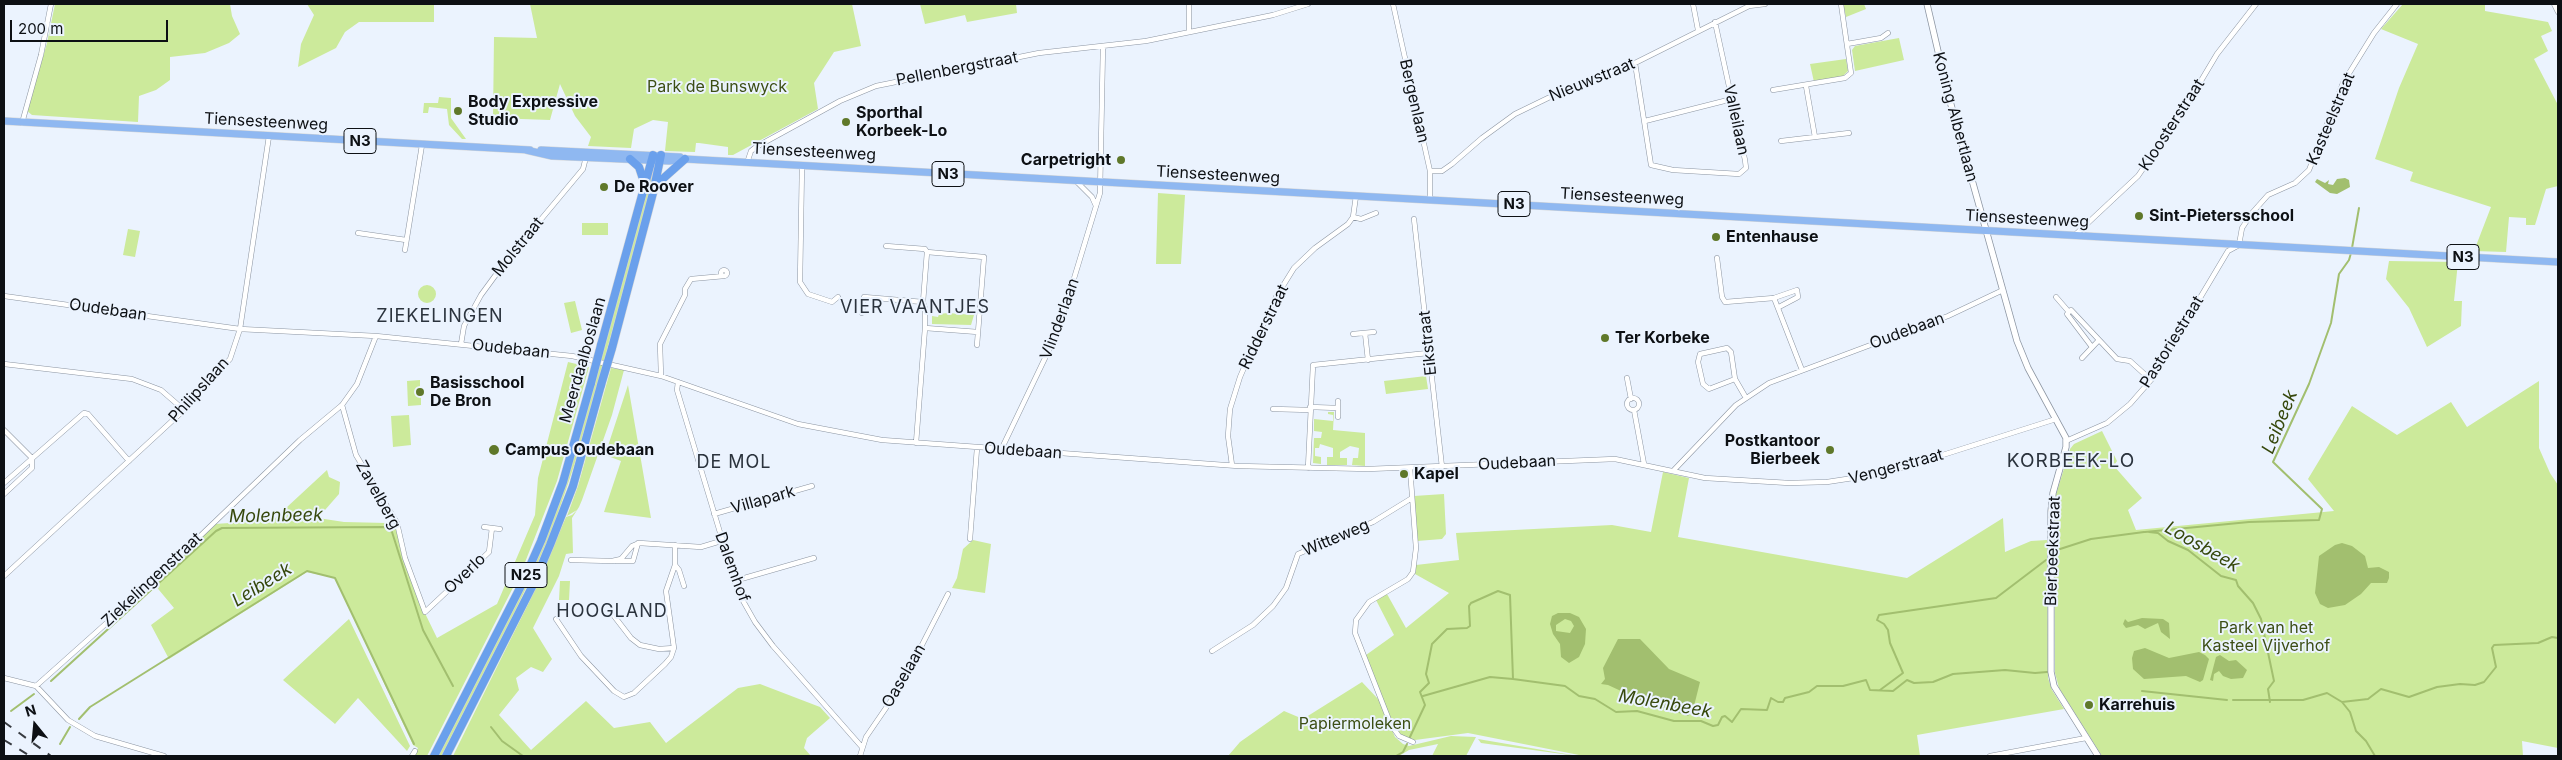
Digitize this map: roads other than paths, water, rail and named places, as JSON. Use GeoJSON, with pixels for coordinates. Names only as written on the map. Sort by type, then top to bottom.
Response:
{"type":"FeatureCollection","features":[{"type":"Feature","properties":{"kind":"highway","name":"Meerdaalboslaan"},"geometry":{"type":"LineString","coordinates":[[434,756],[518,594],[541,541],[563,482],[643,191],[656,157]]}},
{"type":"Feature","properties":{"kind":"highway","name":"Meerdaalboslaan"},"geometry":{"type":"LineString","coordinates":[[446,756],[534,583],[573,486],[653,193],[656,157]]}},
{"type":"Feature","properties":{"kind":"highway"},"geometry":{"type":"LineString","coordinates":[[630,159],[638,164],[642,173],[643,191]]}},
{"type":"Feature","properties":{"kind":"highway"},"geometry":{"type":"LineString","coordinates":[[653,193],[660,179],[685,159]]}},
{"type":"Feature","properties":{"kind":"main road","name":"Tiensesteenweg"},"geometry":{"type":"LineString","coordinates":[[4,122],[2558,262]]}},
{"type":"Feature","properties":{"kind":"main road","name":"Tiensesteenweg"},"geometry":{"type":"LineString","coordinates":[[526,150],[552,156],[586,158],[630,159],[656,157]]}},
{"type":"Feature","properties":{"kind":"street"},"geometry":{"type":"LineString","coordinates":[[22,123],[41,55],[51,4]]}},
{"type":"Feature","properties":{"kind":"street"},"geometry":{"type":"LineString","coordinates":[[1189,4],[1189,30]]}},
{"type":"Feature","properties":{"kind":"street","name":"Pellenbergstraat"},"geometry":{"type":"LineString","coordinates":[[747,163],[751,151],[756,146],[840,100],[876,86],[1039,53],[1146,41],[1189,30],[1272,14],[1308,4]]}},
{"type":"Feature","properties":{"kind":"street","name":"Bergenlaan"},"geometry":{"type":"LineString","coordinates":[[1392,4],[1430,171],[1430,200]]}},
{"type":"Feature","properties":{"kind":"street"},"geometry":{"type":"LineString","coordinates":[[1693,4],[1698,30]]}},
{"type":"Feature","properties":{"kind":"street","name":"Nieuwstraat"},"geometry":{"type":"LineString","coordinates":[[1430,171],[1442,170],[1452,164],[1482,138],[1515,114],[1548,98],[1634,63],[1749,5],[1765,4]]}},
{"type":"Feature","properties":{"kind":"street"},"geometry":{"type":"LineString","coordinates":[[1773,90],[1845,78],[1851,73],[1841,4]]}},
{"type":"Feature","properties":{"kind":"street","name":"Koning Albertlaan"},"geometry":{"type":"LineString","coordinates":[[1927,4],[1946,86],[1985,230]]}},
{"type":"Feature","properties":{"kind":"street","name":"Kloosterstraat"},"geometry":{"type":"LineString","coordinates":[[2075,236],[2138,176],[2186,106],[2217,54],[2256,4]]}},
{"type":"Feature","properties":{"kind":"street","name":"Kasteelstraat"},"geometry":{"type":"LineString","coordinates":[[2239,245],[2242,228],[2263,200],[2273,192],[2298,182],[2309,170],[2343,84],[2374,33],[2397,4]]}},
{"type":"Feature","properties":{"kind":"street"},"geometry":{"type":"LineString","coordinates":[[2554,4],[2558,12]]}},
{"type":"Feature","properties":{"kind":"street","name":"Valleilaan"},"geometry":{"type":"LineString","coordinates":[[1634,63],[1651,165],[1673,170],[1739,174],[1746,168],[1745,160],[1715,22]]}},
{"type":"Feature","properties":{"kind":"street"},"geometry":{"type":"LineString","coordinates":[[1847,44],[1881,38],[1888,33]]}},
{"type":"Feature","properties":{"kind":"street","name":"Vlinderlaan"},"geometry":{"type":"LineString","coordinates":[[1001,450],[1058,331],[1096,206],[1101,182],[1103,46]]}},
{"type":"Feature","properties":{"kind":"street"},"geometry":{"type":"LineString","coordinates":[[1806,86],[1815,137]]}},
{"type":"Feature","properties":{"kind":"street"},"geometry":{"type":"LineString","coordinates":[[1645,121],[1732,99]]}},
{"type":"Feature","properties":{"kind":"street"},"geometry":{"type":"LineString","coordinates":[[1781,141],[1848,133]]}},
{"type":"Feature","properties":{"kind":"street","name":"Philipslaan"},"geometry":{"type":"LineString","coordinates":[[4,576],[184,410],[230,359],[240,329],[269,136]]}},
{"type":"Feature","properties":{"kind":"street"},"geometry":{"type":"LineString","coordinates":[[405,250],[422,145]]}},
{"type":"Feature","properties":{"kind":"street","name":"Molstraat"},"geometry":{"type":"LineString","coordinates":[[461,344],[464,326],[481,295],[502,265],[583,169],[586,158]]}},
{"type":"Feature","properties":{"kind":"street"},"geometry":{"type":"LineString","coordinates":[[802,165],[800,282],[808,294],[832,302],[838,297]]}},
{"type":"Feature","properties":{"kind":"street"},"geometry":{"type":"LineString","coordinates":[[1076,181],[1092,197],[1096,206]]}},
{"type":"Feature","properties":{"kind":"street"},"geometry":{"type":"LineString","coordinates":[[1356,196],[1353,217],[1361,219],[1376,213]]}},
{"type":"Feature","properties":{"kind":"street","name":"Ridderstraat"},"geometry":{"type":"LineString","coordinates":[[1232,465],[1228,436],[1230,409],[1240,377],[1276,297],[1294,268],[1315,248],[1348,224],[1353,217]]}},
{"type":"Feature","properties":{"kind":"street","name":"Eikstraat"},"geometry":{"type":"LineString","coordinates":[[1414,219],[1442,467]]}},
{"type":"Feature","properties":{"kind":"street"},"geometry":{"type":"LineString","coordinates":[[1985,230],[2017,341],[2028,368],[2066,441]]}},
{"type":"Feature","properties":{"kind":"street"},"geometry":{"type":"LineString","coordinates":[[358,233],[406,240]]}},
{"type":"Feature","properties":{"kind":"street","name":"Pastoriestraat"},"geometry":{"type":"LineString","coordinates":[[2066,441],[2107,423],[2130,404],[2151,380],[2228,251],[2239,245]]}},
{"type":"Feature","properties":{"kind":"street"},"geometry":{"type":"LineString","coordinates":[[886,246],[984,257],[978,345]]}},
{"type":"Feature","properties":{"kind":"street"},"geometry":{"type":"LineString","coordinates":[[916,443],[925,328],[925,308],[923,302],[927,252]]}},
{"type":"Feature","properties":{"kind":"street"},"geometry":{"type":"LineString","coordinates":[[1718,258],[1722,297],[1725,302],[1774,298],[1792,290],[1799,293],[1795,300],[1778,307]]}},
{"type":"Feature","properties":{"kind":"street"},"geometry":{"type":"LineString","coordinates":[[662,376],[660,344],[691,279],[724,276]]}},
{"type":"Feature","properties":{"kind":"street","name":"Oudebaan"},"geometry":{"type":"LineString","coordinates":[[4,296],[240,329],[376,336],[572,356],[662,376],[798,424],[851,435],[916,443],[1232,465],[1308,468],[1442,467],[1606,458],[1672,471],[1746,398],[1770,383],[1948,316],[2003,290]]}},
{"type":"Feature","properties":{"kind":"street"},"geometry":{"type":"LineString","coordinates":[[862,313],[864,297],[923,302]]}},
{"type":"Feature","properties":{"kind":"street"},"geometry":{"type":"LineString","coordinates":[[1774,298],[1802,370]]}},
{"type":"Feature","properties":{"kind":"street"},"geometry":{"type":"LineString","coordinates":[[2056,298],[2069,312],[2067,314],[2092,347]]}},
{"type":"Feature","properties":{"kind":"street"},"geometry":{"type":"LineString","coordinates":[[2069,312],[2071,310],[2097,335],[2098,340],[2117,359],[2130,361],[2151,380]]}},
{"type":"Feature","properties":{"kind":"street"},"geometry":{"type":"LineString","coordinates":[[925,328],[978,332]]}},
{"type":"Feature","properties":{"kind":"street"},"geometry":{"type":"LineString","coordinates":[[1353,334],[1374,332]]}},
{"type":"Feature","properties":{"kind":"street"},"geometry":{"type":"LineString","coordinates":[[1365,333],[1368,360]]}},
{"type":"Feature","properties":{"kind":"street","name":"Ziekelingenstraat"},"geometry":{"type":"LineString","coordinates":[[36,686],[147,587],[300,440],[342,405],[357,384],[376,336]]}},
{"type":"Feature","properties":{"kind":"street"},"geometry":{"type":"LineString","coordinates":[[2082,358],[2098,340]]}},
{"type":"Feature","properties":{"kind":"street"},"geometry":{"type":"LineString","coordinates":[[1735,379],[1709,389],[1703,384],[1698,362],[1700,354],[1727,348],[1730,352],[1735,379],[1746,398]]}},
{"type":"Feature","properties":{"kind":"street"},"geometry":{"type":"LineString","coordinates":[[1308,468],[1311,370],[1314,365],[1428,353]]}},
{"type":"Feature","properties":{"kind":"street"},"geometry":{"type":"LineString","coordinates":[[4,364],[132,379],[161,390],[184,410]]}},
{"type":"Feature","properties":{"kind":"street"},"geometry":{"type":"LineString","coordinates":[[1627,378],[1631,399],[1628,405],[1634,410],[1644,464]]}},
{"type":"Feature","properties":{"kind":"street","name":"Dalemhof"},"geometry":{"type":"LineString","coordinates":[[678,382],[676,390],[734,581],[755,622],[773,646],[861,746]]}},
{"type":"Feature","properties":{"kind":"street"},"geometry":{"type":"LineString","coordinates":[[1631,399],[1635,399],[1639,403],[1638,408],[1634,410]]}},
{"type":"Feature","properties":{"kind":"street"},"geometry":{"type":"LineString","coordinates":[[1338,402],[1338,417]]}},
{"type":"Feature","properties":{"kind":"street","name":"Zavelberg"},"geometry":{"type":"LineString","coordinates":[[342,405],[356,455],[396,523],[405,558],[425,612]]}},
{"type":"Feature","properties":{"kind":"street"},"geometry":{"type":"LineString","coordinates":[[1273,408],[1338,408]]}},
{"type":"Feature","properties":{"kind":"street"},"geometry":{"type":"LineString","coordinates":[[4,483],[84,413],[88,414],[129,461]]}},
{"type":"Feature","properties":{"kind":"street","name":"Vengerstraat"},"geometry":{"type":"LineString","coordinates":[[1672,471],[1705,478],[1766,482],[1842,481],[1914,465],[2023,427],[2056,419]]}},
{"type":"Feature","properties":{"kind":"street"},"geometry":{"type":"LineString","coordinates":[[4,430],[32,458],[32,468],[4,494]]}},
{"type":"Feature","properties":{"kind":"street","name":"Bierbeekstraat"},"geometry":{"type":"LineString","coordinates":[[2066,441],[2051,501],[2051,672],[2054,686],[2098,756]]}},
{"type":"Feature","properties":{"kind":"street"},"geometry":{"type":"LineString","coordinates":[[970,539],[977,448]]}},
{"type":"Feature","properties":{"kind":"street"},"geometry":{"type":"LineString","coordinates":[[1410,468],[1416,548],[1413,572],[1400,584],[1369,602],[1360,612],[1355,624],[1355,634],[1391,725],[1399,736],[1413,742]]}},
{"type":"Feature","properties":{"kind":"street","name":"Villapark"},"geometry":{"type":"LineString","coordinates":[[714,514],[812,486]]}},
{"type":"Feature","properties":{"kind":"street","name":"Witteweg"},"geometry":{"type":"LineString","coordinates":[[1212,651],[1253,624],[1273,606],[1286,588],[1298,554],[1373,522],[1412,498]]}},
{"type":"Feature","properties":{"kind":"street","name":"Overlo"},"geometry":{"type":"LineString","coordinates":[[484,527],[500,529]]}},
{"type":"Feature","properties":{"kind":"street","name":"Overlo"},"geometry":{"type":"LineString","coordinates":[[425,612],[489,552],[492,528]]}},
{"type":"Feature","properties":{"kind":"street"},"geometry":{"type":"LineString","coordinates":[[612,561],[621,558],[632,546],[639,542],[701,547],[721,541]]}},
{"type":"Feature","properties":{"kind":"street"},"geometry":{"type":"LineString","coordinates":[[571,560],[632,560],[639,542]]}},
{"type":"Feature","properties":{"kind":"street"},"geometry":{"type":"LineString","coordinates":[[556,619],[581,656],[614,691],[624,697],[634,693],[665,664],[671,657],[674,648],[666,590],[675,565],[675,545]]}},
{"type":"Feature","properties":{"kind":"street"},"geometry":{"type":"LineString","coordinates":[[734,581],[814,558]]}},
{"type":"Feature","properties":{"kind":"street"},"geometry":{"type":"LineString","coordinates":[[675,565],[679,570],[684,586]]}},
{"type":"Feature","properties":{"kind":"street","name":"Oaselaan"},"geometry":{"type":"LineString","coordinates":[[860,756],[861,746],[901,686],[948,594]]}},
{"type":"Feature","properties":{"kind":"street"},"geometry":{"type":"LineString","coordinates":[[614,616],[631,638],[640,645],[659,649],[674,648]]}},
{"type":"Feature","properties":{"kind":"street"},"geometry":{"type":"LineString","coordinates":[[4,678],[36,686],[57,711],[86,731],[102,738],[164,756]]}},
{"type":"Feature","properties":{"kind":"street"},"geometry":{"type":"LineString","coordinates":[[1990,756],[2086,738]]}},
{"type":"Feature","properties":{"kind":"water"},"geometry":{"type":"Polygon","coordinates":[[[2345,178],[2349,180],[2350,187],[2337,194],[2330,193],[2315,182],[2317,179],[2325,183],[2329,180],[2328,184],[2333,185],[2337,179],[2345,178]]]}},
{"type":"Feature","properties":{"kind":"water"},"geometry":{"type":"Polygon","coordinates":[[[2342,543],[2352,546],[2365,556],[2368,568],[2379,567],[2389,572],[2389,578],[2387,583],[2371,583],[2361,594],[2345,605],[2328,608],[2320,604],[2315,593],[2319,556],[2335,545],[2342,543]]]}},
{"type":"Feature","properties":{"kind":"water"},"geometry":{"type":"Polygon","coordinates":[[[1558,613],[1570,613],[1579,617],[1586,629],[1585,644],[1579,657],[1569,663],[1561,657],[1560,644],[1553,634],[1550,624],[1552,616],[1558,613]],[[1565,619],[1556,625],[1556,631],[1570,633],[1574,626],[1571,621],[1565,619]]]}},
{"type":"Feature","properties":{"kind":"water"},"geometry":{"type":"Polygon","coordinates":[[[2142,618],[2163,619],[2169,623],[2170,639],[2161,632],[2158,623],[2145,629],[2138,625],[2126,628],[2123,624],[2125,619],[2128,622],[2142,618]]]}},
{"type":"Feature","properties":{"kind":"water"},"geometry":{"type":"Polygon","coordinates":[[[1618,639],[1640,639],[1669,669],[1700,682],[1693,710],[1688,716],[1645,702],[1608,685],[1601,684],[1605,679],[1603,668],[1618,639]]]}},
{"type":"Feature","properties":{"kind":"water"},"geometry":{"type":"Polygon","coordinates":[[[2145,648],[2169,658],[2199,652],[2205,655],[2209,659],[2203,680],[2200,682],[2186,676],[2144,679],[2133,669],[2132,658],[2134,651],[2145,648]]]}},
{"type":"Feature","properties":{"kind":"water"},"geometry":{"type":"Polygon","coordinates":[[[2220,655],[2229,661],[2236,660],[2247,670],[2243,678],[2231,679],[2223,676],[2219,671],[2214,674],[2213,681],[2210,680],[2216,657],[2220,655]]]}},
{"type":"Feature","properties":{"kind":"waterway","name":"Leibeek"},"geometry":{"type":"LineString","coordinates":[[2352,248],[2359,208]]}},
{"type":"Feature","properties":{"kind":"waterway","name":"Leibeek"},"geometry":{"type":"LineString","coordinates":[[2145,532],[2249,522],[2319,520],[2322,509],[2273,462],[2309,384],[2331,323],[2339,274],[2349,260],[2351,253]]}},
{"type":"Feature","properties":{"kind":"waterway","name":"Molenbeek"},"geometry":{"type":"LineString","coordinates":[[51,681],[216,531],[222,528],[385,527],[392,532],[423,630],[453,686]]}},
{"type":"Feature","properties":{"kind":"waterway","name":"Loosbeek"},"geometry":{"type":"LineString","coordinates":[[2057,550],[2091,539],[2144,532]]}},
{"type":"Feature","properties":{"kind":"waterway","name":"Loosbeek"},"geometry":{"type":"LineString","coordinates":[[2149,532],[2158,533],[2168,541],[2188,550],[2221,576],[2236,580],[2238,586],[2253,603],[2261,619],[2274,681],[2268,689],[2270,702]]}},
{"type":"Feature","properties":{"kind":"waterway","name":"Loosbeek"},"geometry":{"type":"LineString","coordinates":[[1880,690],[1903,673],[1890,643],[1888,630],[1884,624],[1877,620],[1879,615],[1996,598],[2046,560]]}},
{"type":"Feature","properties":{"kind":"waterway","name":"Leibeek"},"geometry":{"type":"LineString","coordinates":[[79,719],[90,707],[307,571],[335,578],[414,744]]}},
{"type":"Feature","properties":{"kind":"waterway","name":"Molenbeek"},"geometry":{"type":"LineString","coordinates":[[1409,739],[1425,705],[1420,692],[1429,683],[1426,674],[1432,644],[1447,629],[1467,628],[1470,626],[1469,606],[1471,603],[1498,591],[1510,595],[1513,679],[1565,686],[1579,696],[1595,699],[1616,712],[1637,711],[1674,721],[1701,721],[1713,726],[1718,725],[1722,717],[1725,716],[1732,722],[1741,709],[1767,710],[1771,698],[1778,702],[1783,702],[1785,698],[1809,692],[1817,686],[1843,686],[1866,680],[1870,690],[1893,691],[1907,680],[1914,683],[1933,682],[1953,674],[2005,670],[2035,673],[2047,672]]}},
{"type":"Feature","properties":{"kind":"waterway","name":"Molenbeek"},"geometry":{"type":"LineString","coordinates":[[2233,700],[2303,700],[2327,693],[2342,702],[2368,699],[2381,689],[2409,697],[2437,687],[2460,684],[2475,685],[2484,682],[2496,667],[2492,648],[2494,645],[2538,643],[2552,637],[2558,638]]}},
{"type":"Feature","properties":{"kind":"waterway","name":"Molenbeek"},"geometry":{"type":"LineString","coordinates":[[1423,696],[1490,677],[1513,679]]}},
{"type":"Feature","properties":{"kind":"waterway","name":"Molenbeek"},"geometry":{"type":"LineString","coordinates":[[2142,691],[2227,700]]}},
{"type":"Feature","properties":{"kind":"waterway","name":"Molenbeek"},"geometry":{"type":"LineString","coordinates":[[11,711],[34,694]]}},
{"type":"Feature","properties":{"kind":"waterway"},"geometry":{"type":"LineString","coordinates":[[2342,702],[2350,712],[2356,731],[2366,741],[2375,756]]}},
{"type":"Feature","properties":{"kind":"waterway","name":"Leibeek"},"geometry":{"type":"LineString","coordinates":[[60,744],[70,727]]}},
{"type":"Feature","properties":{"kind":"waterway","name":"Molenbeek"},"geometry":{"type":"LineString","coordinates":[[491,727],[502,741],[523,756]]}},
{"type":"Feature","properties":{"kind":"waterway","name":"Molenbeek"},"geometry":{"type":"LineString","coordinates":[[1396,756],[1403,752],[1407,744]]}},
{"type":"Feature","properties":{"kind":"railway"},"geometry":{"type":"LineString","coordinates":[[4,722],[51,756]]}},
{"type":"Feature","properties":{"kind":"railway"},"geometry":{"type":"LineString","coordinates":[[4,740],[30,756]]}},
{"type":"Feature","properties":{"kind":"place","name":"Body Expressive Studio"},"geometry":{"type":"Point","coordinates":[458,111]}},
{"type":"Feature","properties":{"kind":"place","name":"Sporthal Korbeek-Lo"},"geometry":{"type":"Point","coordinates":[846,122]}},
{"type":"Feature","properties":{"kind":"place","name":"Carpetright"},"geometry":{"type":"Point","coordinates":[1121,160]}},
{"type":"Feature","properties":{"kind":"place","name":"De Roover"},"geometry":{"type":"Point","coordinates":[604,187]}},
{"type":"Feature","properties":{"kind":"place","name":"Sint-Pietersschool"},"geometry":{"type":"Point","coordinates":[2139,216]}},
{"type":"Feature","properties":{"kind":"place","name":"Entenhause"},"geometry":{"type":"Point","coordinates":[1716,237]}},
{"type":"Feature","properties":{"kind":"place","name":"Ter Korbeke"},"geometry":{"type":"Point","coordinates":[1605,338]}},
{"type":"Feature","properties":{"kind":"place","name":"Basisschool De Bron"},"geometry":{"type":"Point","coordinates":[420,392]}},
{"type":"Feature","properties":{"kind":"place","name":"Campus Oudebaan"},"geometry":{"type":"Point","coordinates":[494,450]}},
{"type":"Feature","properties":{"kind":"place","name":"Postkantoor Bierbeek"},"geometry":{"type":"Point","coordinates":[1830,450]}},
{"type":"Feature","properties":{"kind":"place","name":"Kapel"},"geometry":{"type":"Point","coordinates":[1404,474]}},
{"type":"Feature","properties":{"kind":"place","name":"Karrehuis"},"geometry":{"type":"Point","coordinates":[2089,705]}},
{"type":"Feature","properties":{"kind":"district","name":"VIER VAANTJES"},"geometry":{"type":"Point","coordinates":[915,308]}},
{"type":"Feature","properties":{"kind":"district","name":"ZIEKELINGEN"},"geometry":{"type":"Point","coordinates":[440,317]}},
{"type":"Feature","properties":{"kind":"district","name":"KORBEEK-LO"},"geometry":{"type":"Point","coordinates":[2071,461]}},
{"type":"Feature","properties":{"kind":"district","name":"DE MOL"},"geometry":{"type":"Point","coordinates":[734,463]}},
{"type":"Feature","properties":{"kind":"district","name":"HOOGLAND"},"geometry":{"type":"Point","coordinates":[612,612]}},
{"type":"Feature","properties":{"kind":"park label","name":"Park de Bunswyck"},"geometry":{"type":"Point","coordinates":[717,87]}},
{"type":"Feature","properties":{"kind":"park label","name":"Park van het Kasteel Vijverhof"},"geometry":{"type":"Point","coordinates":[2266,637]}},
{"type":"Feature","properties":{"kind":"park label","name":"Papiermoleken"},"geometry":{"type":"Point","coordinates":[1355,724]}}]}
